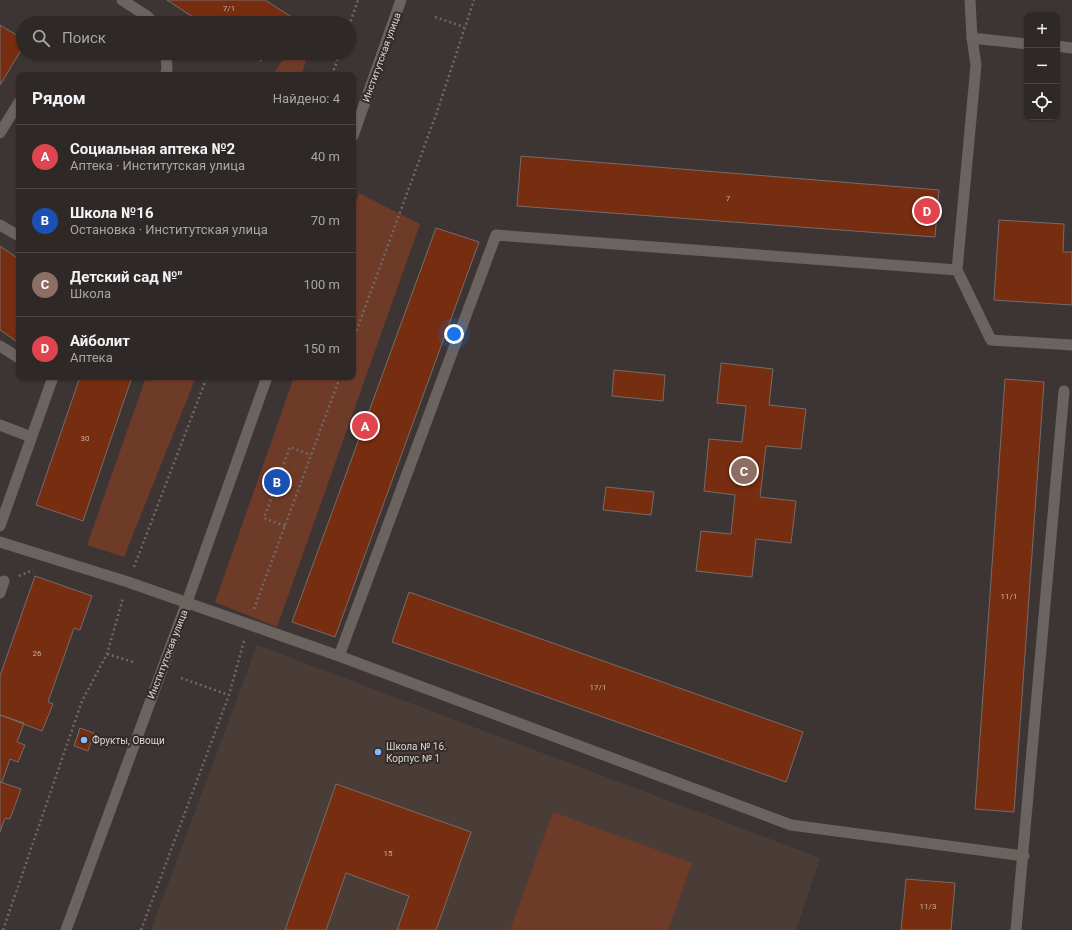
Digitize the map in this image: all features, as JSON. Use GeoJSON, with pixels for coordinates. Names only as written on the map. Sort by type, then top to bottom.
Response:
{"type":"FeatureCollection","features":[{"type":"Feature","properties":{"kind":"main road"},"geometry":{"type":"LineString","coordinates":[[122,0],[147,16]]}},
{"type":"Feature","properties":{"kind":"main road","name":"Институтская улица"},"geometry":{"type":"LineString","coordinates":[[356,128],[401,0]]}},
{"type":"Feature","properties":{"kind":"main road"},"geometry":{"type":"LineString","coordinates":[[970,0],[972,38],[976,65],[957,270],[991,340],[1072,345]]}},
{"type":"Feature","properties":{"kind":"main road"},"geometry":{"type":"LineString","coordinates":[[972,38],[1024,44]]}},
{"type":"Feature","properties":{"kind":"main road"},"geometry":{"type":"LineString","coordinates":[[1060,46],[1072,48]]}},
{"type":"Feature","properties":{"kind":"main road"},"geometry":{"type":"LineString","coordinates":[[166,60],[166,72]]}},
{"type":"Feature","properties":{"kind":"main road"},"geometry":{"type":"LineString","coordinates":[[0,133],[16,107]]}},
{"type":"Feature","properties":{"kind":"main road"},"geometry":{"type":"LineString","coordinates":[[0,225],[16,234]]}},
{"type":"Feature","properties":{"kind":"main road"},"geometry":{"type":"LineString","coordinates":[[339,656],[496,235],[957,270]]}},
{"type":"Feature","properties":{"kind":"main road"},"geometry":{"type":"LineString","coordinates":[[0,346],[16,356]]}},
{"type":"Feature","properties":{"kind":"main road"},"geometry":{"type":"LineString","coordinates":[[0,526],[51,380]]}},
{"type":"Feature","properties":{"kind":"main road","name":"Институтская улица"},"geometry":{"type":"LineString","coordinates":[[66,930],[266,380]]}},
{"type":"Feature","properties":{"kind":"main road"},"geometry":{"type":"LineString","coordinates":[[1016,930],[1024,856],[1064,391]]}},
{"type":"Feature","properties":{"kind":"main road"},"geometry":{"type":"LineString","coordinates":[[0,425],[31,437]]}},
{"type":"Feature","properties":{"kind":"main road"},"geometry":{"type":"LineString","coordinates":[[0,542],[128,582],[339,656],[791,825],[1024,856]]}},
{"type":"Feature","properties":{"kind":"main road"},"geometry":{"type":"LineString","coordinates":[[0,593],[4,581]]}},
{"type":"Feature","properties":{"kind":"path"},"geometry":{"type":"LineString","coordinates":[[352,16],[358,0]]}},
{"type":"Feature","properties":{"kind":"path"},"geometry":{"type":"LineString","coordinates":[[356,332],[437,112],[474,0]]}},
{"type":"Feature","properties":{"kind":"path"},"geometry":{"type":"LineString","coordinates":[[435,17],[464,27]]}},
{"type":"Feature","properties":{"kind":"path"},"geometry":{"type":"LineString","coordinates":[[333,72],[337,60]]}},
{"type":"Feature","properties":{"kind":"path"},"geometry":{"type":"LineString","coordinates":[[3,930],[82,701],[107,654],[128,582],[206,380]]}},
{"type":"Feature","properties":{"kind":"path"},"geometry":{"type":"LineString","coordinates":[[141,930],[229,695],[249,624],[339,380]]}},
{"type":"Feature","properties":{"kind":"path"},"geometry":{"type":"LineString","coordinates":[[285,526],[264,518],[290,447],[311,455]]}},
{"type":"Feature","properties":{"kind":"path"},"geometry":{"type":"LineString","coordinates":[[107,654],[134,662]]}},
{"type":"Feature","properties":{"kind":"path"},"geometry":{"type":"LineString","coordinates":[[181,678],[229,695]]}},
{"type":"Feature","properties":{"kind":"shaded area"},"geometry":{"type":"Polygon","coordinates":[[[283,60],[306,60],[302,72],[274,72],[283,60]]]}},
{"type":"Feature","properties":{"kind":"shaded area"},"geometry":{"type":"Polygon","coordinates":[[[359,193],[420,224],[277,627],[215,602],[293,380],[356,380],[356,202],[359,193]]]}},
{"type":"Feature","properties":{"kind":"shaded area"},"geometry":{"type":"Polygon","coordinates":[[[145,380],[195,380],[124,557],[87,545],[145,380]]]}},
{"type":"Feature","properties":{"kind":"shaded area","name":"Школа № 16. Корпус № 1"},"geometry":{"type":"Polygon","coordinates":[[[257,645],[820,858],[796,930],[151,930],[257,645]]]}},
{"type":"Feature","properties":{"kind":"shaded area"},"geometry":{"type":"Polygon","coordinates":[[[553,812],[692,863],[668,930],[510,930],[553,812]]]}},
{"type":"Feature","properties":{"kind":"building"},"geometry":{"type":"Polygon","coordinates":[[[167,0],[265,0],[290,16],[191,16],[167,0]]]}},
{"type":"Feature","properties":{"kind":"building"},"geometry":{"type":"Polygon","coordinates":[[[0,25],[16,35],[16,59],[0,85],[0,25]]]}},
{"type":"Feature","properties":{"kind":"building"},"geometry":{"type":"Polygon","coordinates":[[[521,156],[939,190],[935,237],[517,206],[521,156]]]}},
{"type":"Feature","properties":{"kind":"building"},"geometry":{"type":"Polygon","coordinates":[[[999,220],[1064,224],[1063,252],[1072,252],[1072,305],[994,300],[999,220]]]}},
{"type":"Feature","properties":{"kind":"building"},"geometry":{"type":"Polygon","coordinates":[[[436,228],[479,242],[335,637],[292,622],[436,228]]]}},
{"type":"Feature","properties":{"kind":"building"},"geometry":{"type":"Polygon","coordinates":[[[0,246],[16,257],[16,341],[0,330],[0,246]]]}},
{"type":"Feature","properties":{"kind":"building"},"geometry":{"type":"Polygon","coordinates":[[[721,363],[773,369],[769,405],[806,409],[801,449],[766,446],[760,497],[796,501],[791,543],[756,539],[752,577],[696,571],[701,531],[731,534],[735,495],[704,491],[709,439],[742,442],[746,406],[717,403],[721,363]]]}},
{"type":"Feature","properties":{"kind":"building"},"geometry":{"type":"Polygon","coordinates":[[[614,370],[665,375],[663,401],[612,396],[614,370]]]}},
{"type":"Feature","properties":{"kind":"building"},"geometry":{"type":"Polygon","coordinates":[[[1005,379],[1044,382],[1014,812],[975,809],[1005,379]]]}},
{"type":"Feature","properties":{"kind":"building"},"geometry":{"type":"Polygon","coordinates":[[[79,380],[131,380],[83,521],[36,505],[79,380]]]}},
{"type":"Feature","properties":{"kind":"building"},"geometry":{"type":"Polygon","coordinates":[[[606,487],[654,492],[651,515],[603,510],[606,487]]]}},
{"type":"Feature","properties":{"kind":"building"},"geometry":{"type":"Polygon","coordinates":[[[35,576],[92,596],[80,630],[74,628],[48,702],[53,704],[42,731],[0,715],[0,676],[35,576]]]}},
{"type":"Feature","properties":{"kind":"building"},"geometry":{"type":"Polygon","coordinates":[[[409,592],[803,732],[786,782],[392,642],[409,592]]]}},
{"type":"Feature","properties":{"kind":"building"},"geometry":{"type":"Polygon","coordinates":[[[0,715],[24,723],[17,742],[25,745],[18,762],[10,759],[2,782],[0,782],[0,715]]]}},
{"type":"Feature","properties":{"kind":"building","name":"Фрукты, Овощи"},"geometry":{"type":"Polygon","coordinates":[[[80,728],[94,733],[88,751],[74,746],[80,728]]]}},
{"type":"Feature","properties":{"kind":"building"},"geometry":{"type":"Polygon","coordinates":[[[0,782],[21,789],[10,819],[5,818],[0,832],[0,782]]]}},
{"type":"Feature","properties":{"kind":"building"},"geometry":{"type":"Polygon","coordinates":[[[336,784],[471,832],[436,930],[397,930],[409,896],[346,873],[326,930],[285,930],[336,784]]]}},
{"type":"Feature","properties":{"kind":"building"},"geometry":{"type":"Polygon","coordinates":[[[906,879],[955,883],[951,930],[901,930],[906,879]]]}},
{"type":"Feature","properties":{"kind":"place","name":"Айболит"},"geometry":{"type":"Point","coordinates":[927,211]}},
{"type":"Feature","properties":{"kind":"place","name":"Социальная аптека №2"},"geometry":{"type":"Point","coordinates":[365,426]}},
{"type":"Feature","properties":{"kind":"place","name":"Детский сад №\""},"geometry":{"type":"Point","coordinates":[744,471]}},
{"type":"Feature","properties":{"kind":"place","name":"Школа №16"},"geometry":{"type":"Point","coordinates":[277,482]}},
{"type":"Feature","properties":{"kind":"place","name":"Фрукты, Овощи"},"geometry":{"type":"Point","coordinates":[84,740]}},
{"type":"Feature","properties":{"kind":"place","name":"Школа № 16. Корпус № 1"},"geometry":{"type":"Point","coordinates":[378,752]}}]}
